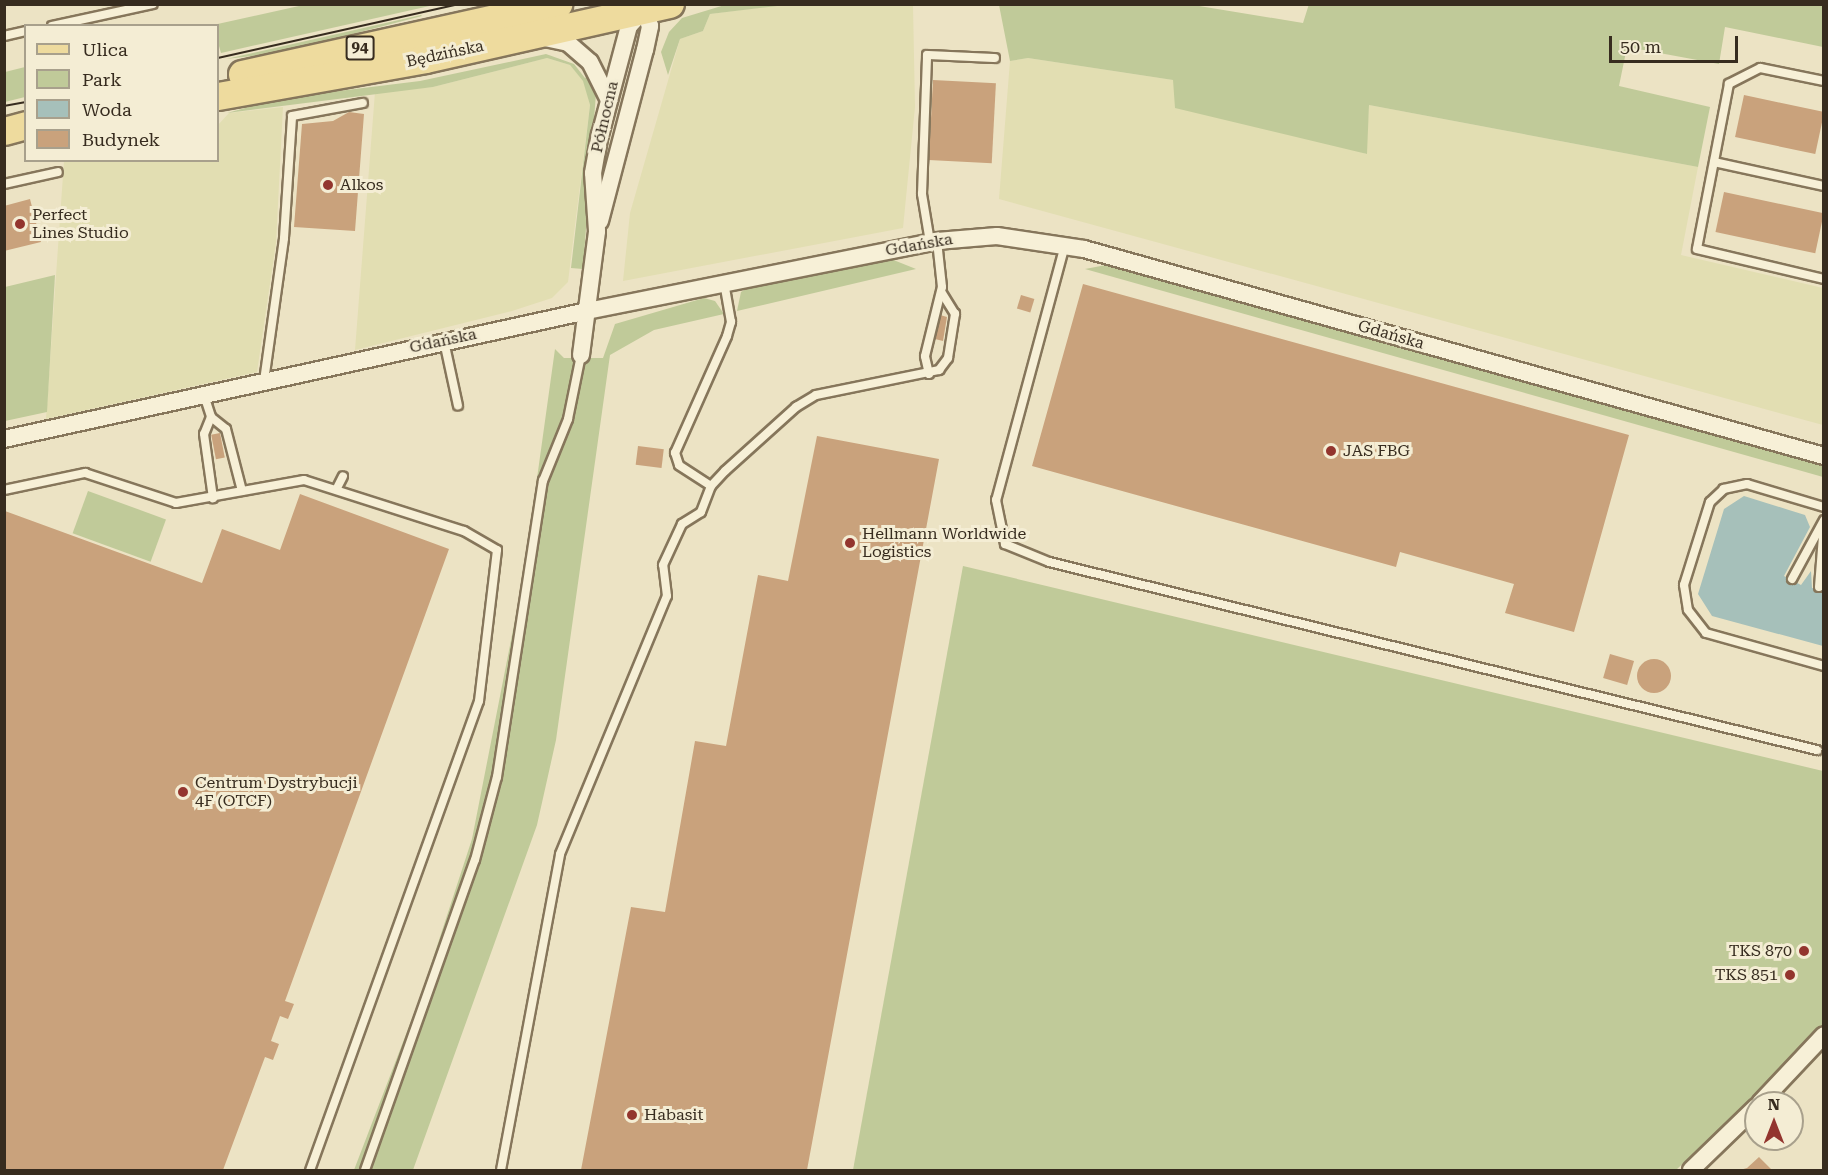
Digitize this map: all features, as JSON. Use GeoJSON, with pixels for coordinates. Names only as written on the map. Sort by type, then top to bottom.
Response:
{"type":"FeatureCollection","features":[{"type":"Feature","properties":{"kind":"main road","name":"Będzińska"},"geometry":{"type":"LineString","coordinates":[[219,80],[558,4]]}},
{"type":"Feature","properties":{"kind":"main road","name":"Będzińska"},"geometry":{"type":"LineString","coordinates":[[219,96],[530,36],[670,4]]}},
{"type":"Feature","properties":{"kind":"main road"},"geometry":{"type":"LineString","coordinates":[[4,131],[24,126]]}},
{"type":"Feature","properties":{"kind":"main road"},"geometry":{"type":"LineString","coordinates":[[4,144],[24,141]]}},
{"type":"Feature","properties":{"kind":"street","name":"Północna"},"geometry":{"type":"LineString","coordinates":[[597,231],[593,173],[609,100],[629,26],[645,8]]}},
{"type":"Feature","properties":{"kind":"street","name":"Północna"},"geometry":{"type":"LineString","coordinates":[[581,355],[597,231],[650,26],[645,8]]}},
{"type":"Feature","properties":{"kind":"street"},"geometry":{"type":"LineString","coordinates":[[530,36],[568,44],[590,63],[609,100]]}},
{"type":"Feature","properties":{"kind":"street","name":"Gdańska"},"geometry":{"type":"LineString","coordinates":[[4,439],[444,340],[933,242],[997,236],[1065,244],[1824,456]]}},
{"type":"Feature","properties":{"kind":"street"},"geometry":{"type":"LineString","coordinates":[[1771,1091],[1824,1035]]}},
{"type":"Feature","properties":{"kind":"street"},"geometry":{"type":"LineString","coordinates":[[1691,1170],[1744,1119]]}},
{"type":"Feature","properties":{"kind":"lane"},"geometry":{"type":"LineString","coordinates":[[61,24],[153,4]]}},
{"type":"Feature","properties":{"kind":"lane"},"geometry":{"type":"LineString","coordinates":[[4,36],[24,31]]}},
{"type":"Feature","properties":{"kind":"lane"},"geometry":{"type":"LineString","coordinates":[[930,374],[925,356],[941,292],[922,194],[927,55],[995,58]]}},
{"type":"Feature","properties":{"kind":"lane"},"geometry":{"type":"LineString","coordinates":[[1824,81],[1760,68],[1729,84],[1697,249],[1824,279]]}},
{"type":"Feature","properties":{"kind":"lane"},"geometry":{"type":"LineString","coordinates":[[264,381],[284,238],[292,116],[363,103]]}},
{"type":"Feature","properties":{"kind":"lane"},"geometry":{"type":"LineString","coordinates":[[1714,162],[1824,186]]}},
{"type":"Feature","properties":{"kind":"lane"},"geometry":{"type":"LineString","coordinates":[[4,184],[58,172]]}},
{"type":"Feature","properties":{"kind":"lane"},"geometry":{"type":"LineString","coordinates":[[1065,244],[996,500],[1005,544],[1049,562],[1817,750]]}},
{"type":"Feature","properties":{"kind":"lane"},"geometry":{"type":"LineString","coordinates":[[711,486],[679,465],[675,453],[728,336],[731,321],[724,283]]}},
{"type":"Feature","properties":{"kind":"lane"},"geometry":{"type":"LineString","coordinates":[[501,1170],[560,854],[667,596],[663,565],[682,524],[701,512],[711,486],[796,406],[816,395],[930,374],[948,358],[955,314],[941,292]]}},
{"type":"Feature","properties":{"kind":"lane"},"geometry":{"type":"LineString","coordinates":[[444,340],[458,406]]}},
{"type":"Feature","properties":{"kind":"lane"},"geometry":{"type":"LineString","coordinates":[[365,1170],[475,860],[495,788],[543,481],[568,419],[581,355]]}},
{"type":"Feature","properties":{"kind":"lane"},"geometry":{"type":"LineString","coordinates":[[204,394],[211,417],[226,429],[242,491]]}},
{"type":"Feature","properties":{"kind":"lane"},"geometry":{"type":"LineString","coordinates":[[211,417],[204,434],[213,498]]}},
{"type":"Feature","properties":{"kind":"lane"},"geometry":{"type":"LineString","coordinates":[[4,490],[85,473],[176,503],[304,480],[337,488],[486,539],[496,550],[499,568],[479,701],[310,1170]]}},
{"type":"Feature","properties":{"kind":"lane"},"geometry":{"type":"LineString","coordinates":[[337,488],[343,476]]}},
{"type":"Feature","properties":{"kind":"lane"},"geometry":{"type":"LineString","coordinates":[[1824,507],[1747,484],[1724,489],[1710,502],[1684,585],[1688,610],[1706,633],[1824,666]]}},
{"type":"Feature","properties":{"kind":"lane"},"geometry":{"type":"LineString","coordinates":[[1792,579],[1824,520]]}},
{"type":"Feature","properties":{"kind":"lane"},"geometry":{"type":"LineString","coordinates":[[1819,587],[1824,524]]}},
{"type":"Feature","properties":{"kind":"shaded area"},"geometry":{"type":"Polygon","coordinates":[[[786,4],[913,5],[915,107],[903,228],[623,281],[630,213],[680,39],[703,31],[710,14],[786,4]]]}},
{"type":"Feature","properties":{"kind":"shaded area"},"geometry":{"type":"Polygon","coordinates":[[[547,58],[570,65],[584,81],[590,105],[568,282],[552,298],[512,311],[355,350],[375,92],[433,87],[547,58]]]}},
{"type":"Feature","properties":{"kind":"shaded area"},"geometry":{"type":"Polygon","coordinates":[[[1028,58],[1173,80],[1366,154],[1369,105],[1698,167],[1681,255],[1823,288],[1823,425],[999,199],[1010,61],[1028,58]]]}},
{"type":"Feature","properties":{"kind":"shaded area"},"geometry":{"type":"Polygon","coordinates":[[[283,107],[276,243],[257,372],[46,419],[64,162],[219,162],[219,124],[229,113],[283,107]]]}},
{"type":"Feature","properties":{"kind":"green space"},"geometry":{"type":"Polygon","coordinates":[[[308,4],[434,4],[221,53],[218,24],[308,4]]]}},
{"type":"Feature","properties":{"kind":"green space"},"geometry":{"type":"Polygon","coordinates":[[[728,4],[786,5],[710,14],[703,31],[680,39],[668,75],[661,52],[669,32],[682,18],[728,4]]]}},
{"type":"Feature","properties":{"kind":"green space"},"geometry":{"type":"Polygon","coordinates":[[[1309,4],[1823,5],[1823,47],[1725,27],[1719,64],[1627,47],[1619,86],[1710,107],[1698,167],[1369,105],[1367,154],[1175,108],[1173,80],[1028,58],[1010,61],[999,5],[1193,5],[1303,23],[1309,4]]]}},
{"type":"Feature","properties":{"kind":"green space"},"geometry":{"type":"Polygon","coordinates":[[[421,15],[279,53],[226,59],[421,15]]]}},
{"type":"Feature","properties":{"kind":"green space"},"geometry":{"type":"Polygon","coordinates":[[[546,54],[574,64],[585,78],[589,75],[596,93],[583,269],[571,268],[590,105],[583,81],[570,65],[547,58],[433,87],[227,113],[282,98],[420,81],[546,54]]]}},
{"type":"Feature","properties":{"kind":"green space"},"geometry":{"type":"Polygon","coordinates":[[[24,67],[24,97],[5,102],[5,72],[24,67]]]}},
{"type":"Feature","properties":{"kind":"green space"},"geometry":{"type":"Polygon","coordinates":[[[891,259],[916,269],[737,311],[741,292],[749,287],[891,259]]]}},
{"type":"Feature","properties":{"kind":"green space"},"geometry":{"type":"Polygon","coordinates":[[[1106,265],[1823,465],[1823,477],[1085,269],[1106,265]]]}},
{"type":"Feature","properties":{"kind":"green space"},"geometry":{"type":"Polygon","coordinates":[[[55,275],[47,412],[5,421],[5,287],[55,275]]]}},
{"type":"Feature","properties":{"kind":"green space"},"geometry":{"type":"Polygon","coordinates":[[[704,298],[715,301],[724,314],[654,330],[610,355],[556,740],[537,825],[413,1170],[354,1170],[421,995],[472,839],[523,579],[555,349],[564,358],[603,358],[615,324],[704,298]]]}},
{"type":"Feature","properties":{"kind":"green space"},"geometry":{"type":"Polygon","coordinates":[[[88,491],[166,519],[151,562],[73,533],[88,491]]]}},
{"type":"Feature","properties":{"kind":"green space"},"geometry":{"type":"Polygon","coordinates":[[[963,566],[1823,771],[1823,1031],[1760,1091],[1744,1091],[1744,1106],[1676,1170],[853,1170],[963,566]]]}},
{"type":"Feature","properties":{"kind":"water"},"geometry":{"type":"Polygon","coordinates":[[[1744,496],[1805,515],[1810,527],[1784,576],[1801,585],[1811,571],[1812,588],[1823,590],[1823,646],[1712,616],[1698,594],[1724,509],[1744,496]]]}},
{"type":"Feature","properties":{"kind":"building"},"geometry":{"type":"Polygon","coordinates":[[[933,80],[996,83],[992,163],[929,160],[933,80]]]}},
{"type":"Feature","properties":{"kind":"building"},"geometry":{"type":"Polygon","coordinates":[[[1744,95],[1824,112],[1815,154],[1735,137],[1744,95]]]}},
{"type":"Feature","properties":{"kind":"building","name":"Alkos"},"geometry":{"type":"Polygon","coordinates":[[[349,112],[364,114],[355,231],[294,227],[302,124],[333,121],[349,112]]]}},
{"type":"Feature","properties":{"kind":"building"},"geometry":{"type":"Polygon","coordinates":[[[1724,192],[1824,213],[1815,253],[1715,232],[1724,192]]]}},
{"type":"Feature","properties":{"kind":"building","name":"Perfect Lines Studio"},"geometry":{"type":"Polygon","coordinates":[[[30,199],[41,242],[4,251],[4,206],[30,199]]]}},
{"type":"Feature","properties":{"kind":"building","name":"JAS FBG"},"geometry":{"type":"Polygon","coordinates":[[[1083,284],[1629,435],[1574,632],[1505,613],[1514,584],[1400,552],[1396,567],[1032,466],[1083,284]]]}},
{"type":"Feature","properties":{"kind":"building"},"geometry":{"type":"Polygon","coordinates":[[[1021,295],[1034,299],[1030,312],[1017,308],[1021,295]]]}},
{"type":"Feature","properties":{"kind":"building"},"geometry":{"type":"Polygon","coordinates":[[[940,315],[947,317],[943,341],[935,339],[940,315]]]}},
{"type":"Feature","properties":{"kind":"building"},"geometry":{"type":"Polygon","coordinates":[[[220,433],[225,458],[216,459],[211,435],[220,433]]]}},
{"type":"Feature","properties":{"kind":"building"},"geometry":{"type":"Polygon","coordinates":[[[817,436],[939,459],[807,1170],[581,1170],[631,907],[665,912],[695,741],[726,746],[758,575],[788,581],[817,436]]]}},
{"type":"Feature","properties":{"kind":"building"},"geometry":{"type":"Polygon","coordinates":[[[638,446],[664,449],[661,468],[636,465],[638,446]]]}},
{"type":"Feature","properties":{"kind":"building","name":"Centrum Dystrybucji 4F (OTCF)"},"geometry":{"type":"Polygon","coordinates":[[[300,494],[449,549],[285,1001],[294,1004],[288,1019],[280,1016],[271,1041],[279,1044],[273,1060],[265,1057],[223,1170],[5,1170],[5,511],[202,583],[222,529],[280,550],[300,494]]]}},
{"type":"Feature","properties":{"kind":"building"},"geometry":{"type":"Polygon","coordinates":[[[1610,654],[1634,661],[1627,685],[1603,678],[1610,654]]]}},
{"type":"Feature","properties":{"kind":"building"},"geometry":{"type":"Polygon","coordinates":[[[1654,659],[1666,664],[1671,676],[1666,688],[1654,693],[1642,688],[1637,676],[1642,664],[1654,659]]]}},
{"type":"Feature","properties":{"kind":"building"},"geometry":{"type":"Polygon","coordinates":[[[1759,1157],[1772,1170],[1740,1170],[1747,1168],[1759,1157]]]}},
{"type":"Feature","properties":{"kind":"tram line"},"geometry":{"type":"LineString","coordinates":[[219,58],[460,4]]}},
{"type":"Feature","properties":{"kind":"tram line"},"geometry":{"type":"LineString","coordinates":[[4,106],[24,102]]}},
{"type":"Feature","properties":{"kind":"place","name":"Alkos"},"geometry":{"type":"Point","coordinates":[328,185]}},
{"type":"Feature","properties":{"kind":"place","name":"Perfect Lines Studio"},"geometry":{"type":"Point","coordinates":[20,224]}},
{"type":"Feature","properties":{"kind":"place","name":"JAS FBG"},"geometry":{"type":"Point","coordinates":[1331,451]}},
{"type":"Feature","properties":{"kind":"place","name":"Hellmann Worldwide Logistics"},"geometry":{"type":"Point","coordinates":[850,543]}},
{"type":"Feature","properties":{"kind":"place","name":"Centrum Dystrybucji 4F (OTCF)"},"geometry":{"type":"Point","coordinates":[183,792]}},
{"type":"Feature","properties":{"kind":"place","name":"TKS 870"},"geometry":{"type":"Point","coordinates":[1804,951]}},
{"type":"Feature","properties":{"kind":"place","name":"TKS 851"},"geometry":{"type":"Point","coordinates":[1790,975]}},
{"type":"Feature","properties":{"kind":"place","name":"Habasit"},"geometry":{"type":"Point","coordinates":[632,1115]}}]}
